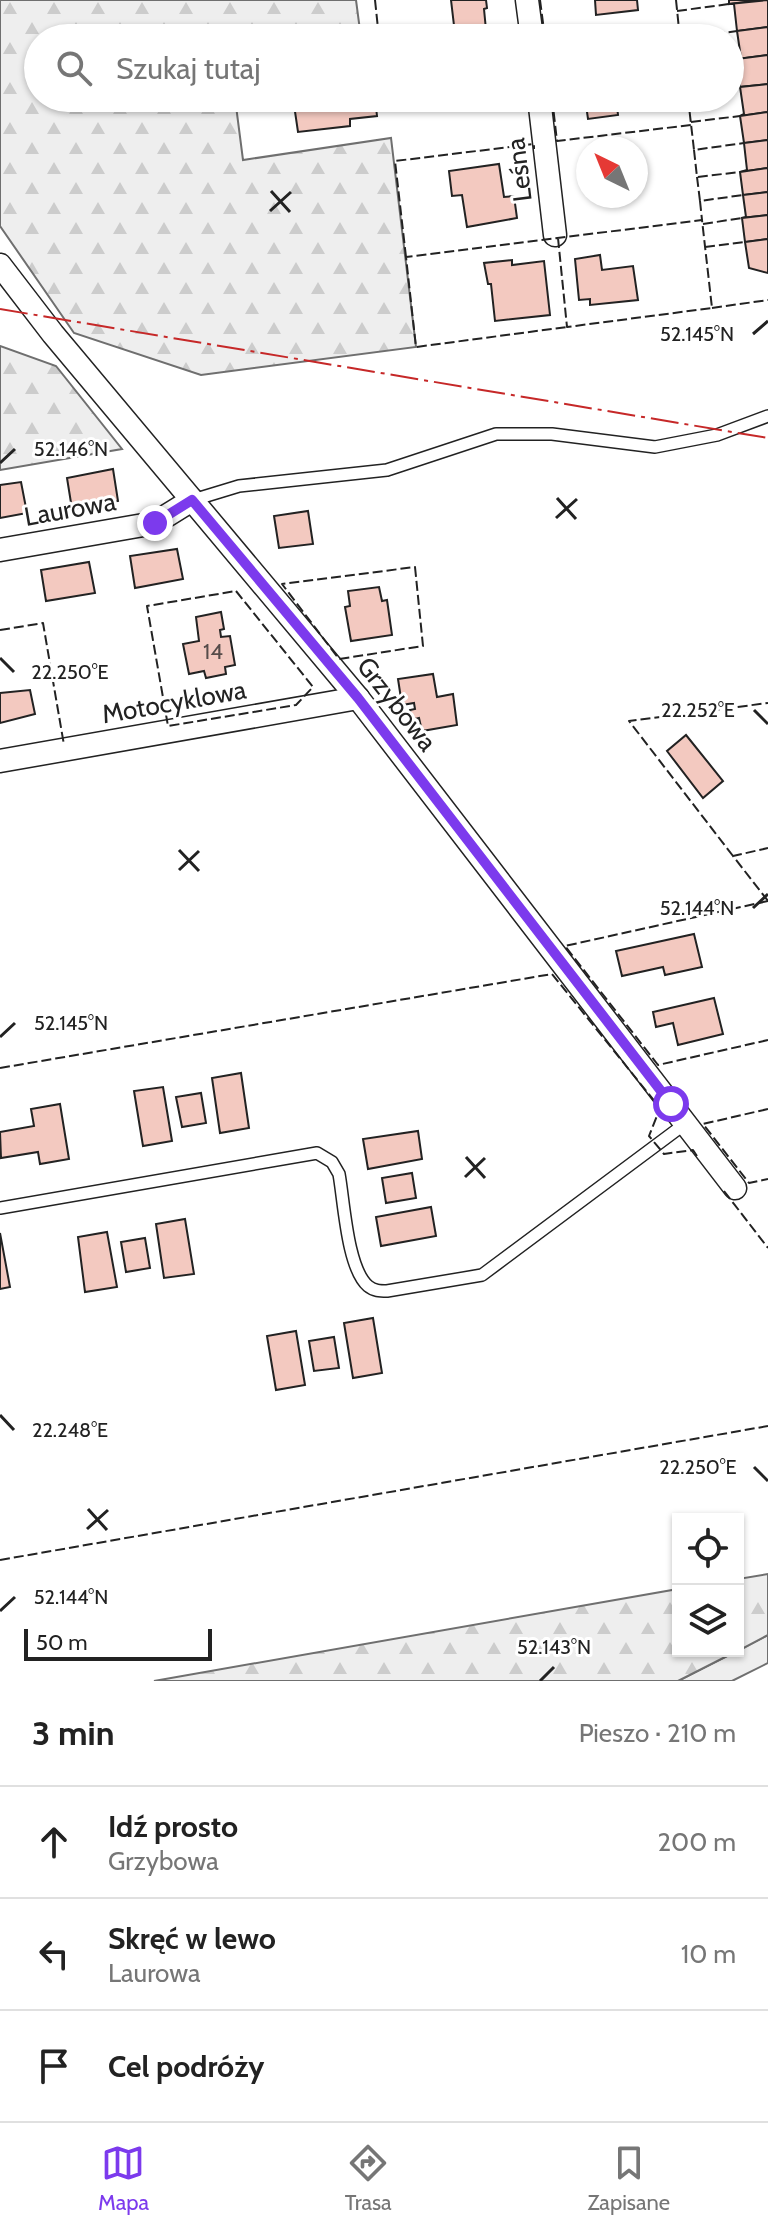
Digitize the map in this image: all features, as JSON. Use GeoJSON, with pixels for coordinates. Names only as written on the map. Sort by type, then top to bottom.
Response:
{"type":"FeatureCollection","features":[{"type":"Feature","properties":{"kind":"street"},"geometry":{"type":"LineString","coordinates":[[527,0],[530,24]]}},
{"type":"Feature","properties":{"kind":"street","name":"Leśna"},"geometry":{"type":"LineString","coordinates":[[541,112],[555,235]]}},
{"type":"Feature","properties":{"kind":"street","name":"Grzybowa"},"geometry":{"type":"LineString","coordinates":[[0,265],[53,334],[358,698],[735,1188]]}},
{"type":"Feature","properties":{"kind":"street","name":"Laurowa"},"geometry":{"type":"LineString","coordinates":[[0,550],[155,523],[192,500]]}},
{"type":"Feature","properties":{"kind":"street","name":"Motocyklowa"},"geometry":{"type":"LineString","coordinates":[[0,761],[358,698]]}},
{"type":"Feature","properties":{"kind":"lane"},"geometry":{"type":"LineString","coordinates":[[192,500],[239,486],[387,470],[496,434],[552,434],[655,447],[717,435],[768,416]]}},
{"type":"Feature","properties":{"kind":"lane"},"geometry":{"type":"LineString","coordinates":[[0,1208],[317,1153],[332,1162],[339,1174],[354,1265],[365,1284],[374,1290],[387,1291],[482,1275],[686,1123]]}},
{"type":"Feature","properties":{"kind":"green space"},"geometry":{"type":"Polygon","coordinates":[[[0,0],[356,0],[359,24],[24,24],[24,112],[237,112],[243,160],[391,138],[416,347],[201,375],[74,333],[0,226],[0,0]]]}},
{"type":"Feature","properties":{"kind":"green space"},"geometry":{"type":"Polygon","coordinates":[[[0,346],[56,366],[122,449],[0,470],[0,346]]]}},
{"type":"Feature","properties":{"kind":"green space"},"geometry":{"type":"Polygon","coordinates":[[[768,1574],[768,1635],[744,1648],[744,1585],[744,1578],[768,1574]]]}},
{"type":"Feature","properties":{"kind":"green space"},"geometry":{"type":"Polygon","coordinates":[[[672,1590],[672,1657],[725,1657],[678,1681],[154,1681],[672,1590]]]}},
{"type":"Feature","properties":{"kind":"green space"},"geometry":{"type":"Polygon","coordinates":[[[768,1635],[768,1663],[732,1681],[678,1681],[725,1657],[744,1657],[744,1647],[768,1635]]]}},
{"type":"Feature","properties":{"kind":"building"},"geometry":{"type":"Polygon","coordinates":[[[451,0],[486,0],[485,24],[454,24],[451,0]]]}},
{"type":"Feature","properties":{"kind":"building"},"geometry":{"type":"Polygon","coordinates":[[[595,0],[637,0],[638,10],[596,15],[595,0]]]}},
{"type":"Feature","properties":{"kind":"building"},"geometry":{"type":"Polygon","coordinates":[[[729,0],[761,0],[729,4],[729,0]]]}},
{"type":"Feature","properties":{"kind":"building"},"geometry":{"type":"Polygon","coordinates":[[[768,0],[768,27],[744,30],[744,24],[736,24],[734,4],[729,4],[768,0]]]}},
{"type":"Feature","properties":{"kind":"building"},"geometry":{"type":"Polygon","coordinates":[[[768,27],[768,55],[744,58],[744,30],[768,27]]]}},
{"type":"Feature","properties":{"kind":"building"},"geometry":{"type":"Polygon","coordinates":[[[768,55],[768,84],[744,87],[744,58],[768,55]]]}},
{"type":"Feature","properties":{"kind":"building"},"geometry":{"type":"Polygon","coordinates":[[[768,84],[768,112],[740,116],[744,114],[744,87],[768,84]]]}},
{"type":"Feature","properties":{"kind":"building"},"geometry":{"type":"Polygon","coordinates":[[[295,112],[377,112],[377,116],[350,119],[350,126],[298,132],[295,112]]]}},
{"type":"Feature","properties":{"kind":"building"},"geometry":{"type":"Polygon","coordinates":[[[587,112],[618,112],[618,115],[588,119],[587,112]]]}},
{"type":"Feature","properties":{"kind":"building"},"geometry":{"type":"Polygon","coordinates":[[[768,112],[768,140],[744,143],[740,116],[768,112]]]}},
{"type":"Feature","properties":{"kind":"building"},"geometry":{"type":"Polygon","coordinates":[[[768,140],[768,168],[740,172],[747,170],[744,143],[768,140]]]}},
{"type":"Feature","properties":{"kind":"building"},"geometry":{"type":"Polygon","coordinates":[[[499,164],[504,197],[514,196],[517,218],[467,227],[462,195],[452,196],[449,171],[499,164]]]}},
{"type":"Feature","properties":{"kind":"building"},"geometry":{"type":"Polygon","coordinates":[[[768,168],[768,192],[743,195],[740,172],[768,168]]]}},
{"type":"Feature","properties":{"kind":"building"},"geometry":{"type":"Polygon","coordinates":[[[768,192],[768,215],[742,218],[746,217],[743,195],[768,192]]]}},
{"type":"Feature","properties":{"kind":"building"},"geometry":{"type":"Polygon","coordinates":[[[768,215],[768,239],[745,242],[742,218],[768,215]]]}},
{"type":"Feature","properties":{"kind":"building"},"geometry":{"type":"Polygon","coordinates":[[[768,239],[768,273],[749,268],[745,242],[768,239]]]}},
{"type":"Feature","properties":{"kind":"building"},"geometry":{"type":"Polygon","coordinates":[[[600,255],[602,270],[633,266],[638,300],[590,305],[590,299],[579,300],[575,259],[600,255]]]}},
{"type":"Feature","properties":{"kind":"building"},"geometry":{"type":"Polygon","coordinates":[[[512,260],[512,265],[544,261],[550,315],[495,321],[491,284],[488,284],[484,263],[512,260]]]}},
{"type":"Feature","properties":{"kind":"building"},"geometry":{"type":"Polygon","coordinates":[[[113,469],[118,501],[72,509],[67,478],[113,469]]]}},
{"type":"Feature","properties":{"kind":"building"},"geometry":{"type":"Polygon","coordinates":[[[21,482],[27,513],[0,518],[0,485],[21,482]]]}},
{"type":"Feature","properties":{"kind":"building"},"geometry":{"type":"Polygon","coordinates":[[[308,511],[313,544],[279,548],[274,516],[308,511]]]}},
{"type":"Feature","properties":{"kind":"building"},"geometry":{"type":"Polygon","coordinates":[[[177,549],[183,579],[135,588],[130,556],[177,549]]]}},
{"type":"Feature","properties":{"kind":"building"},"geometry":{"type":"Polygon","coordinates":[[[89,562],[95,593],[46,601],[41,570],[89,562]]]}},
{"type":"Feature","properties":{"kind":"building"},"geometry":{"type":"Polygon","coordinates":[[[379,587],[382,601],[387,600],[392,635],[351,641],[345,607],[350,606],[348,591],[379,587]]]}},
{"type":"Feature","properties":{"kind":"building"},"geometry":{"type":"Polygon","coordinates":[[[221,612],[224,629],[220,630],[221,637],[230,636],[235,665],[225,667],[226,674],[206,678],[204,671],[189,674],[183,644],[199,641],[196,617],[221,612]]]}},
{"type":"Feature","properties":{"kind":"building"},"geometry":{"type":"Polygon","coordinates":[[[433,674],[437,697],[453,694],[457,725],[422,731],[419,718],[411,720],[410,710],[415,709],[414,703],[402,705],[398,679],[433,674]]]}},
{"type":"Feature","properties":{"kind":"building"},"geometry":{"type":"Polygon","coordinates":[[[30,690],[35,714],[0,723],[0,693],[30,690]]]}},
{"type":"Feature","properties":{"kind":"building"},"geometry":{"type":"Polygon","coordinates":[[[686,735],[723,781],[703,798],[667,751],[686,735]]]}},
{"type":"Feature","properties":{"kind":"building"},"geometry":{"type":"Polygon","coordinates":[[[694,934],[702,967],[665,975],[663,967],[622,976],[616,951],[694,934]]]}},
{"type":"Feature","properties":{"kind":"building"},"geometry":{"type":"Polygon","coordinates":[[[714,998],[723,1034],[678,1045],[673,1023],[656,1027],[653,1012],[714,998]]]}},
{"type":"Feature","properties":{"kind":"building"},"geometry":{"type":"Polygon","coordinates":[[[241,1073],[249,1128],[220,1133],[212,1078],[241,1073]]]}},
{"type":"Feature","properties":{"kind":"building"},"geometry":{"type":"Polygon","coordinates":[[[163,1087],[172,1141],[143,1146],[134,1091],[163,1087]]]}},
{"type":"Feature","properties":{"kind":"building"},"geometry":{"type":"Polygon","coordinates":[[[201,1093],[206,1123],[182,1127],[176,1097],[201,1093]]]}},
{"type":"Feature","properties":{"kind":"building"},"geometry":{"type":"Polygon","coordinates":[[[60,1104],[69,1159],[40,1164],[38,1152],[1,1158],[0,1132],[34,1126],[31,1109],[60,1104]]]}},
{"type":"Feature","properties":{"kind":"building"},"geometry":{"type":"Polygon","coordinates":[[[418,1131],[422,1159],[368,1169],[363,1139],[418,1131]]]}},
{"type":"Feature","properties":{"kind":"building"},"geometry":{"type":"Polygon","coordinates":[[[412,1173],[416,1198],[386,1203],[382,1178],[412,1173]]]}},
{"type":"Feature","properties":{"kind":"building"},"geometry":{"type":"Polygon","coordinates":[[[431,1207],[436,1236],[381,1246],[376,1217],[431,1207]]]}},
{"type":"Feature","properties":{"kind":"building"},"geometry":{"type":"Polygon","coordinates":[[[185,1219],[194,1274],[164,1278],[156,1224],[185,1219]]]}},
{"type":"Feature","properties":{"kind":"building"},"geometry":{"type":"Polygon","coordinates":[[[107,1232],[117,1287],[85,1292],[78,1237],[107,1232]]]}},
{"type":"Feature","properties":{"kind":"building"},"geometry":{"type":"Polygon","coordinates":[[[0,1233],[10,1287],[0,1289],[0,1233]]]}},
{"type":"Feature","properties":{"kind":"building"},"geometry":{"type":"Polygon","coordinates":[[[145,1238],[150,1268],[126,1272],[121,1242],[145,1238]]]}},
{"type":"Feature","properties":{"kind":"building"},"geometry":{"type":"Polygon","coordinates":[[[373,1318],[382,1373],[353,1378],[344,1323],[373,1318]]]}},
{"type":"Feature","properties":{"kind":"building"},"geometry":{"type":"Polygon","coordinates":[[[296,1331],[305,1385],[276,1390],[267,1336],[296,1331]]]}},
{"type":"Feature","properties":{"kind":"building"},"geometry":{"type":"Polygon","coordinates":[[[334,1337],[339,1368],[314,1371],[309,1341],[334,1337]]]}},
{"type":"Feature","properties":{"kind":"fence"},"geometry":{"type":"LineString","coordinates":[[375,0],[378,24]]}},
{"type":"Feature","properties":{"kind":"fence"},"geometry":{"type":"LineString","coordinates":[[540,0],[543,24]]}},
{"type":"Feature","properties":{"kind":"fence"},"geometry":{"type":"LineString","coordinates":[[676,0],[678,24]]}},
{"type":"Feature","properties":{"kind":"fence"},"geometry":{"type":"LineString","coordinates":[[677,11],[729,4]]}},
{"type":"Feature","properties":{"kind":"fence"},"geometry":{"type":"LineString","coordinates":[[554,112],[557,141],[691,125]]}},
{"type":"Feature","properties":{"kind":"fence"},"geometry":{"type":"LineString","coordinates":[[690,112],[694,150],[744,143]]}},
{"type":"Feature","properties":{"kind":"fence"},"geometry":{"type":"LineString","coordinates":[[691,122],[740,116]]}},
{"type":"Feature","properties":{"kind":"fence"},"geometry":{"type":"LineString","coordinates":[[406,257],[395,161],[534,144],[534,149]]}},
{"type":"Feature","properties":{"kind":"fence"},"geometry":{"type":"LineString","coordinates":[[694,150],[697,177],[740,172]]}},
{"type":"Feature","properties":{"kind":"fence"},"geometry":{"type":"LineString","coordinates":[[697,177],[700,201],[743,195]]}},
{"type":"Feature","properties":{"kind":"fence"},"geometry":{"type":"LineString","coordinates":[[700,201],[702,220]]}},
{"type":"Feature","properties":{"kind":"fence"},"geometry":{"type":"LineString","coordinates":[[703,224],[742,218]]}},
{"type":"Feature","properties":{"kind":"fence"},"geometry":{"type":"LineString","coordinates":[[558,238],[567,327],[712,308],[702,220],[406,257],[416,347],[567,327]]}},
{"type":"Feature","properties":{"kind":"fence"},"geometry":{"type":"LineString","coordinates":[[705,247],[745,242]]}},
{"type":"Feature","properties":{"kind":"fence"},"geometry":{"type":"LineString","coordinates":[[712,308],[768,300]]}},
{"type":"Feature","properties":{"kind":"fence"},"geometry":{"type":"LineString","coordinates":[[415,567],[423,646],[339,659],[282,584],[415,567]]}},
{"type":"Feature","properties":{"kind":"fence"},"geometry":{"type":"LineString","coordinates":[[236,591],[313,687],[296,705],[168,726],[147,606],[236,591]]}},
{"type":"Feature","properties":{"kind":"fence"},"geometry":{"type":"LineString","coordinates":[[0,630],[43,623],[64,745]]}},
{"type":"Feature","properties":{"kind":"fence"},"geometry":{"type":"LineString","coordinates":[[733,856],[629,721],[768,703]]}},
{"type":"Feature","properties":{"kind":"fence"},"geometry":{"type":"LineString","coordinates":[[768,848],[733,856],[768,901]]}},
{"type":"Feature","properties":{"kind":"fence"},"geometry":{"type":"LineString","coordinates":[[768,901],[565,946],[658,1065],[768,1040]]}},
{"type":"Feature","properties":{"kind":"fence"},"geometry":{"type":"LineString","coordinates":[[0,1068],[552,974],[660,1108],[649,1136],[664,1154],[693,1150],[697,1156]]}},
{"type":"Feature","properties":{"kind":"fence"},"geometry":{"type":"LineString","coordinates":[[768,1109],[703,1124],[749,1183],[768,1179]]}},
{"type":"Feature","properties":{"kind":"fence"},"geometry":{"type":"LineString","coordinates":[[724,1191],[768,1248]]}},
{"type":"Feature","properties":{"kind":"fence"},"geometry":{"type":"LineString","coordinates":[[0,1560],[768,1426]]}},
{"type":"Feature","properties":{"kind":"power"},"geometry":{"type":"LineString","coordinates":[[0,309],[768,438]]}},
{"type":"Feature","properties":{"kind":"route"},"geometry":{"type":"LineString","coordinates":[[155,523],[192,500],[358,698],[671,1104]]}}]}
